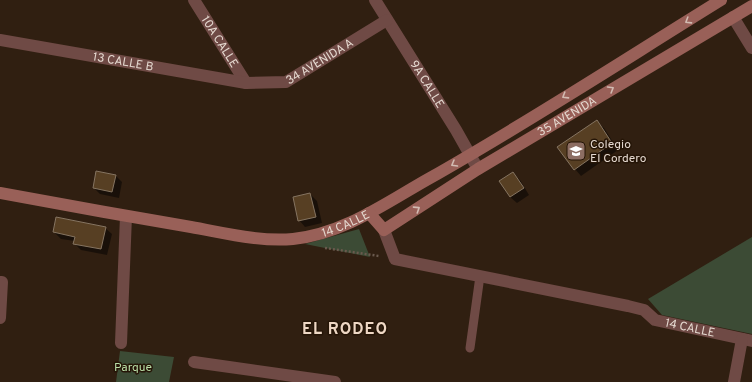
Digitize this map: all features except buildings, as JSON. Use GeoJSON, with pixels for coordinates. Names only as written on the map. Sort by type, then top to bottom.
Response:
{"type":"FeatureCollection","features":[{"type":"Feature","properties":{"kind":"street","name":"10A CALLE"},"geometry":{"type":"LineString","coordinates":[[194,0],[246,83]]}},
{"type":"Feature","properties":{"kind":"street","name":"9A CALLE"},"geometry":{"type":"LineString","coordinates":[[375,0],[386,20],[456,130],[478,169]]}},
{"type":"Feature","properties":{"kind":"street","name":"35 AVENIDA"},"geometry":{"type":"LineString","coordinates":[[369,213],[470,156],[721,0]]}},
{"type":"Feature","properties":{"kind":"street","name":"35 AVENIDA"},"geometry":{"type":"LineString","coordinates":[[384,230],[478,169],[752,6]]}},
{"type":"Feature","properties":{"kind":"street"},"geometry":{"type":"LineString","coordinates":[[733,17],[752,48]]}},
{"type":"Feature","properties":{"kind":"street","name":"34 AVENIDA A"},"geometry":{"type":"LineString","coordinates":[[246,83],[286,82],[386,20]]}},
{"type":"Feature","properties":{"kind":"street","name":"13 CALLE B"},"geometry":{"type":"LineString","coordinates":[[0,40],[246,83]]}},
{"type":"Feature","properties":{"kind":"street","name":"14 CALLE"},"geometry":{"type":"LineString","coordinates":[[0,193],[267,240],[294,239],[320,234],[345,225],[369,213],[384,230],[395,258],[628,306],[644,310],[655,320],[747,340]]}},
{"type":"Feature","properties":{"kind":"street"},"geometry":{"type":"LineString","coordinates":[[121,343],[126,216]]}},
{"type":"Feature","properties":{"kind":"street"},"geometry":{"type":"LineString","coordinates":[[0,282],[2,282],[0,318]]}},
{"type":"Feature","properties":{"kind":"street"},"geometry":{"type":"LineString","coordinates":[[734,382],[747,340]]}},
{"type":"Feature","properties":{"kind":"street"},"geometry":{"type":"LineString","coordinates":[[194,362],[335,382]]}},
{"type":"Feature","properties":{"kind":"lane"},"geometry":{"type":"LineString","coordinates":[[470,348],[480,276]]}},
{"type":"Feature","properties":{"kind":"path"},"geometry":{"type":"LineString","coordinates":[[320,248],[395,258]]}},
{"type":"Feature","properties":{"kind":"green space"},"geometry":{"type":"Polygon","coordinates":[[[359,229],[370,257],[305,244],[359,229]]]}},
{"type":"Feature","properties":{"kind":"green space"},"geometry":{"type":"Polygon","coordinates":[[[752,237],[752,334],[662,315],[648,299],[752,237]]]}},
{"type":"Feature","properties":{"kind":"green space","name":"Parque"},"geometry":{"type":"Polygon","coordinates":[[[120,351],[174,357],[169,382],[116,382],[120,351]]]}},
{"type":"Feature","properties":{"kind":"place","name":"Colegio El Cordero"},"geometry":{"type":"Point","coordinates":[576,151]}},
{"type":"Feature","properties":{"kind":"district","name":"EL RODEO"},"geometry":{"type":"Point","coordinates":[345,328]}}]}
